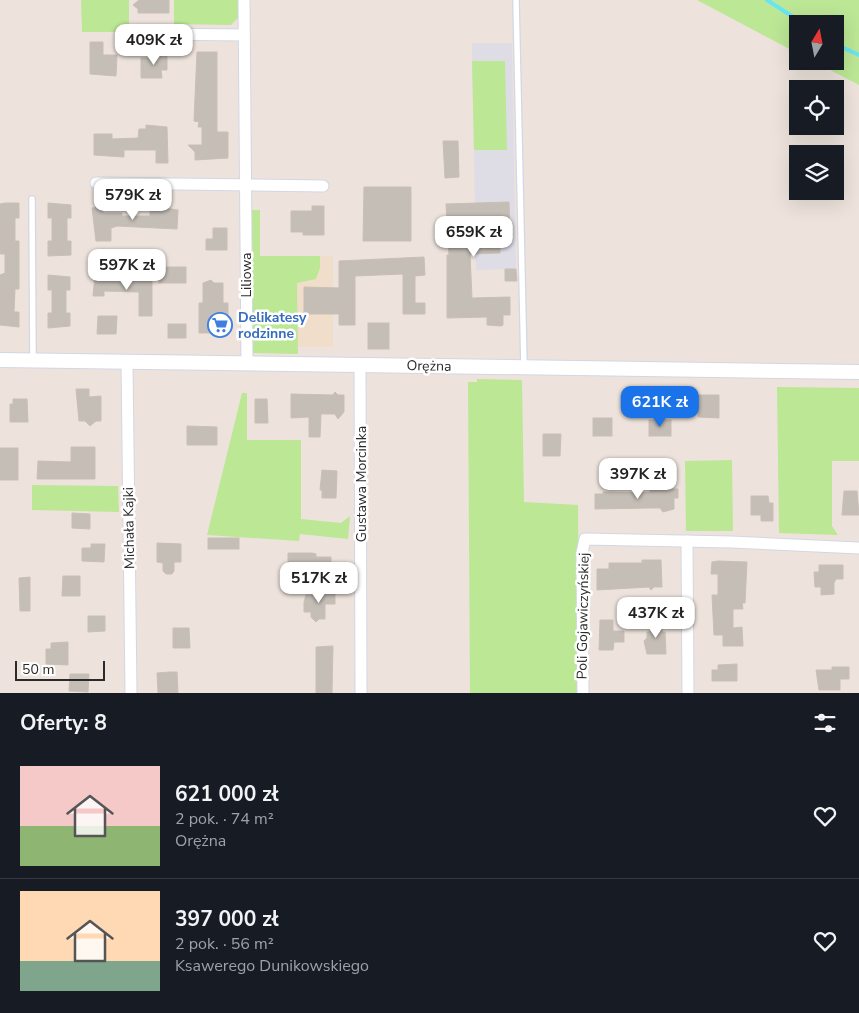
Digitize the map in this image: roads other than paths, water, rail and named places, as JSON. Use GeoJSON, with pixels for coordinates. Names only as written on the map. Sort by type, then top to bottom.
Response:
{"type":"FeatureCollection","features":[{"type":"Feature","properties":{"kind":"street","name":"Liliowa"},"geometry":{"type":"LineString","coordinates":[[244,0],[247,364]]}},
{"type":"Feature","properties":{"kind":"street"},"geometry":{"type":"LineString","coordinates":[[125,36],[149,34],[244,35]]}},
{"type":"Feature","properties":{"kind":"street"},"geometry":{"type":"LineString","coordinates":[[96,183],[323,186]]}},
{"type":"Feature","properties":{"kind":"street","name":"Orężna"},"geometry":{"type":"LineString","coordinates":[[0,360],[859,372]]}},
{"type":"Feature","properties":{"kind":"street","name":"Michała Kajki"},"geometry":{"type":"LineString","coordinates":[[128,362],[131,693]]}},
{"type":"Feature","properties":{"kind":"street","name":"Gustawa Morcinka"},"geometry":{"type":"LineString","coordinates":[[360,365],[361,693]]}},
{"type":"Feature","properties":{"kind":"street","name":"Poli Gojawiczyńskiej"},"geometry":{"type":"LineString","coordinates":[[582,693],[582,553],[586,539],[687,542]]}},
{"type":"Feature","properties":{"kind":"street"},"geometry":{"type":"LineString","coordinates":[[688,693],[687,542],[859,548]]}},
{"type":"Feature","properties":{"kind":"lane"},"geometry":{"type":"LineString","coordinates":[[516,0],[524,368]]}},
{"type":"Feature","properties":{"kind":"lane"},"geometry":{"type":"LineString","coordinates":[[32,198],[33,361]]}},
{"type":"Feature","properties":{"kind":"waterway"},"geometry":{"type":"LineString","coordinates":[[767,0],[790,15]]}},
{"type":"Feature","properties":{"kind":"waterway"},"geometry":{"type":"LineString","coordinates":[[844,48],[859,55]]}},
{"type":"Feature","properties":{"kind":"place","name":"Delikatesy rodzinne"},"geometry":{"type":"Point","coordinates":[220,325]}}]}
